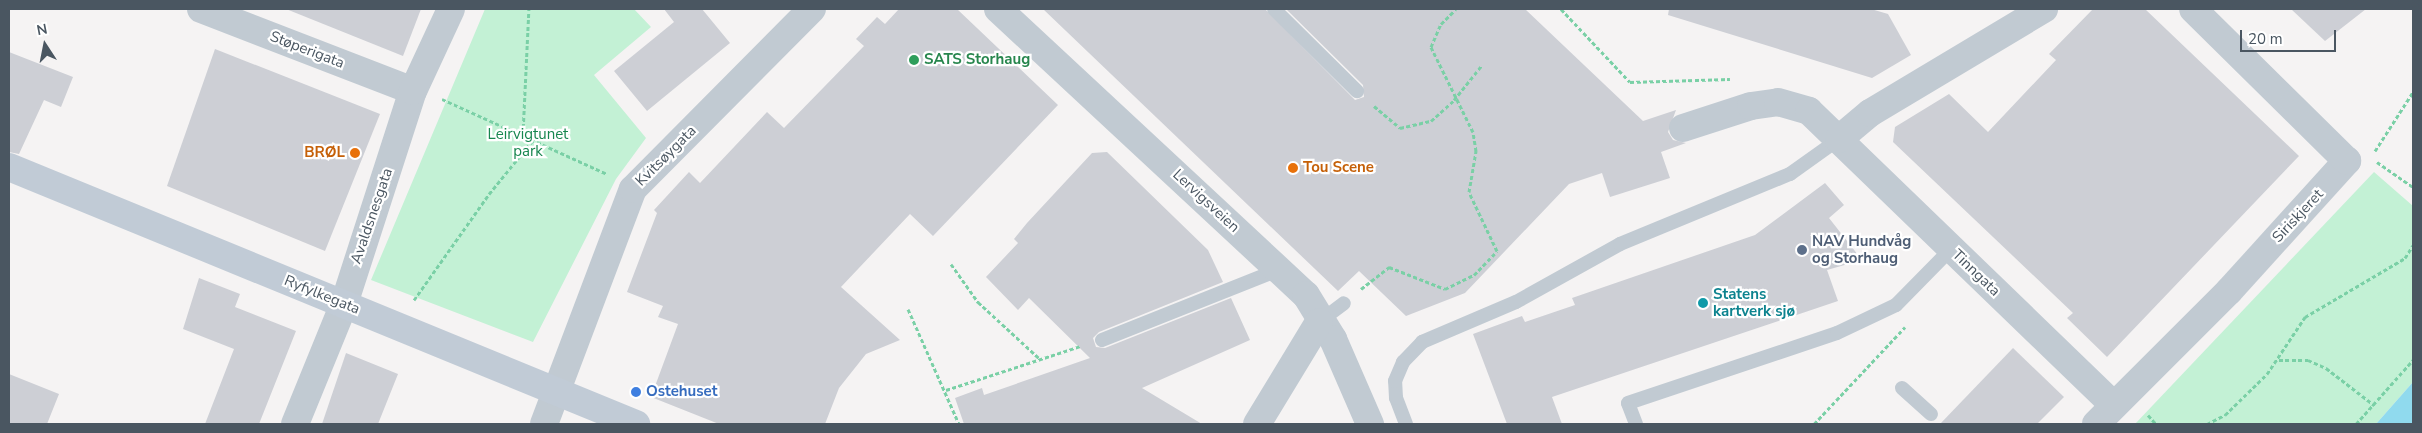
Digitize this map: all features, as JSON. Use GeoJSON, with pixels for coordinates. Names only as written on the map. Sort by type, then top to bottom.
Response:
{"type":"FeatureCollection","features":[{"type":"Feature","properties":{"kind":"street","name":"Støperigata"},"geometry":{"type":"LineString","coordinates":[[201,9],[413,91]]}},
{"type":"Feature","properties":{"kind":"street","name":"Avaldsnesgata"},"geometry":{"type":"LineString","coordinates":[[295,424],[344,304],[413,91],[450,9]]}},
{"type":"Feature","properties":{"kind":"street","name":"Kvitsøygata"},"geometry":{"type":"LineString","coordinates":[[544,424],[633,189],[812,9]]}},
{"type":"Feature","properties":{"kind":"street","name":"Lervigsveien"},"geometry":{"type":"LineString","coordinates":[[998,9],[1306,295],[1319,322],[1333,339],[1370,424]]}},
{"type":"Feature","properties":{"kind":"street"},"geometry":{"type":"LineString","coordinates":[[1839,139],[1870,113],[2044,9]]}},
{"type":"Feature","properties":{"kind":"street","name":"Siriskjeret"},"geometry":{"type":"LineString","coordinates":[[2105,415],[2229,291],[2346,161],[2340,150],[2193,9]]}},
{"type":"Feature","properties":{"kind":"street","name":"Tinngata"},"geometry":{"type":"LineString","coordinates":[[1683,128],[1751,106],[1778,102],[1809,111],[1951,249],[2105,415]]}},
{"type":"Feature","properties":{"kind":"street","name":"Ryfylkegata"},"geometry":{"type":"LineString","coordinates":[[9,167],[636,424]]}},
{"type":"Feature","properties":{"kind":"street"},"geometry":{"type":"LineString","coordinates":[[1257,424],[1319,322]]}},
{"type":"Feature","properties":{"kind":"lane"},"geometry":{"type":"LineString","coordinates":[[1274,9],[1357,91]]}},
{"type":"Feature","properties":{"kind":"lane"},"geometry":{"type":"LineString","coordinates":[[1406,424],[1396,398],[1395,381],[1402,362],[1422,342],[1516,302],[1620,244],[1790,174],[1839,139]]}},
{"type":"Feature","properties":{"kind":"lane"},"geometry":{"type":"LineString","coordinates":[[1636,424],[1628,403],[1837,333],[1896,305],[1951,249]]}},
{"type":"Feature","properties":{"kind":"lane"},"geometry":{"type":"LineString","coordinates":[[1102,340],[1280,269]]}},
{"type":"Feature","properties":{"kind":"lane"},"geometry":{"type":"LineString","coordinates":[[1319,322],[1344,303]]}},
{"type":"Feature","properties":{"kind":"lane"},"geometry":{"type":"LineString","coordinates":[[1902,388],[1931,414]]}},
{"type":"Feature","properties":{"kind":"path"},"geometry":{"type":"LineString","coordinates":[[523,134],[530,9]]}},
{"type":"Feature","properties":{"kind":"path"},"geometry":{"type":"LineString","coordinates":[[1344,303],[1389,267],[1445,289],[1474,275],[1497,251],[1470,192],[1475,141],[1454,100],[1431,47],[1440,24],[1456,9]]}},
{"type":"Feature","properties":{"kind":"path"},"geometry":{"type":"LineString","coordinates":[[1561,9],[1630,82],[1737,79]]}},
{"type":"Feature","properties":{"kind":"path"},"geometry":{"type":"LineString","coordinates":[[1357,91],[1400,128],[1431,121],[1454,100],[1482,65]]}},
{"type":"Feature","properties":{"kind":"path"},"geometry":{"type":"LineString","coordinates":[[413,91],[444,99],[523,134],[633,189]]}},
{"type":"Feature","properties":{"kind":"path"},"geometry":{"type":"LineString","coordinates":[[2413,92],[2369,156],[2413,187]]}},
{"type":"Feature","properties":{"kind":"path"},"geometry":{"type":"LineString","coordinates":[[399,326],[422,285],[533,140]]}},
{"type":"Feature","properties":{"kind":"path"},"geometry":{"type":"LineString","coordinates":[[2206,424],[2225,415],[2280,360],[2292,332],[2304,317],[2405,258],[2413,245]]}},
{"type":"Feature","properties":{"kind":"path"},"geometry":{"type":"LineString","coordinates":[[950,264],[978,302],[1041,359]]}},
{"type":"Feature","properties":{"kind":"path"},"geometry":{"type":"LineString","coordinates":[[1814,424],[1905,329],[1896,305]]}},
{"type":"Feature","properties":{"kind":"path"},"geometry":{"type":"LineString","coordinates":[[908,309],[960,424]]}},
{"type":"Feature","properties":{"kind":"path"},"geometry":{"type":"LineString","coordinates":[[946,390],[1102,340]]}},
{"type":"Feature","properties":{"kind":"path"},"geometry":{"type":"LineString","coordinates":[[2280,360],[2308,360],[2320,365],[2374,405]]}},
{"type":"Feature","properties":{"kind":"path"},"geometry":{"type":"LineString","coordinates":[[2356,424],[2413,360]]}},
{"type":"Feature","properties":{"kind":"green space","name":"Leirvigtunet park"},"geometry":{"type":"Polygon","coordinates":[[[485,9],[634,9],[651,27],[594,75],[646,138],[616,179],[533,342],[371,280],[485,9]]]}},
{"type":"Feature","properties":{"kind":"green space"},"geometry":{"type":"Polygon","coordinates":[[[2374,172],[2413,206],[2413,382],[2376,424],[2135,424],[2374,172]]]}},
{"type":"Feature","properties":{"kind":"water"},"geometry":{"type":"Polygon","coordinates":[[[2413,382],[2413,424],[2376,424],[2413,382]]]}},
{"type":"Feature","properties":{"kind":"building"},"geometry":{"type":"Polygon","coordinates":[[[286,9],[421,9],[403,56],[286,9]]]}},
{"type":"Feature","properties":{"kind":"building"},"geometry":{"type":"Polygon","coordinates":[[[664,9],[702,9],[730,43],[647,111],[614,71],[674,22],[664,9]]]}},
{"type":"Feature","properties":{"kind":"building"},"geometry":{"type":"Polygon","coordinates":[[[899,9],[957,9],[1058,105],[933,236],[910,214],[841,287],[900,340],[866,354],[839,388],[825,424],[719,424],[651,397],[678,324],[658,317],[663,306],[627,292],[657,213],[654,210],[689,172],[700,183],[767,112],[784,128],[864,46],[856,39],[877,17],[885,24],[899,9]]]}},
{"type":"Feature","properties":{"kind":"building"},"geometry":{"type":"Polygon","coordinates":[[[1043,9],[1265,9],[1355,100],[1364,97],[1363,85],[1286,9],[1525,9],[1643,121],[1676,110],[1668,132],[1673,140],[1686,143],[1661,152],[1670,178],[1610,197],[1602,173],[1569,184],[1465,293],[1406,316],[1359,271],[1338,291],[1043,9]]]}},
{"type":"Feature","properties":{"kind":"building"},"geometry":{"type":"Polygon","coordinates":[[[1669,9],[1871,9],[1888,14],[1911,55],[1872,78],[1668,15],[1669,9]]]}},
{"type":"Feature","properties":{"kind":"building"},"geometry":{"type":"Polygon","coordinates":[[[2093,9],[2145,9],[2299,156],[2107,357],[2067,318],[2073,313],[1893,142],[1895,127],[1949,94],[1988,132],[2056,60],[2049,54],[2093,9]]]}},
{"type":"Feature","properties":{"kind":"building"},"geometry":{"type":"Polygon","coordinates":[[[2291,9],[2366,9],[2325,41],[2291,9]]]}},
{"type":"Feature","properties":{"kind":"building"},"geometry":{"type":"Polygon","coordinates":[[[215,49],[380,114],[325,251],[167,186],[215,49]]]}},
{"type":"Feature","properties":{"kind":"building"},"geometry":{"type":"Polygon","coordinates":[[[9,52],[73,77],[61,107],[44,100],[19,154],[9,152],[9,52]]]}},
{"type":"Feature","properties":{"kind":"building"},"geometry":{"type":"Polygon","coordinates":[[[1107,152],[1208,250],[1223,282],[1099,332],[1093,338],[1096,347],[1105,348],[1231,298],[1250,340],[1142,388],[1202,424],[964,424],[955,398],[982,388],[984,395],[1090,358],[1029,298],[1018,310],[986,277],[1018,243],[1014,239],[1027,223],[1092,153],[1107,152]]]}},
{"type":"Feature","properties":{"kind":"building","name":"Statens kartverk sjø"},"geometry":{"type":"Polygon","coordinates":[[[1825,183],[1844,205],[1829,218],[1862,260],[1827,270],[1838,301],[1552,397],[1562,424],[1507,424],[1473,334],[1522,316],[1525,322],[1575,305],[1572,298],[1755,235],[1825,183]]]}},
{"type":"Feature","properties":{"kind":"building"},"geometry":{"type":"Polygon","coordinates":[[[199,278],[240,294],[235,307],[296,331],[259,424],[205,424],[234,349],[183,329],[199,278]]]}},
{"type":"Feature","properties":{"kind":"building"},"geometry":{"type":"Polygon","coordinates":[[[2013,348],[2064,397],[2037,424],[1940,424],[2013,348]]]}},
{"type":"Feature","properties":{"kind":"building"},"geometry":{"type":"Polygon","coordinates":[[[346,353],[398,374],[378,424],[322,424],[346,353]]]}},
{"type":"Feature","properties":{"kind":"building"},"geometry":{"type":"Polygon","coordinates":[[[9,374],[59,394],[47,424],[9,424],[9,374]]]}},
{"type":"Feature","properties":{"kind":"place","name":"SATS Storhaug"},"geometry":{"type":"Point","coordinates":[914,60]}},
{"type":"Feature","properties":{"kind":"place","name":"BRØL"},"geometry":{"type":"Point","coordinates":[355,153]}},
{"type":"Feature","properties":{"kind":"place","name":"Tou Scene"},"geometry":{"type":"Point","coordinates":[1293,168]}},
{"type":"Feature","properties":{"kind":"place","name":"NAV Hundvåg og Storhaug"},"geometry":{"type":"Point","coordinates":[1802,250]}},
{"type":"Feature","properties":{"kind":"place","name":"Statens kartverk sjø"},"geometry":{"type":"Point","coordinates":[1703,303]}},
{"type":"Feature","properties":{"kind":"place","name":"Ostehuset"},"geometry":{"type":"Point","coordinates":[636,392]}}]}
